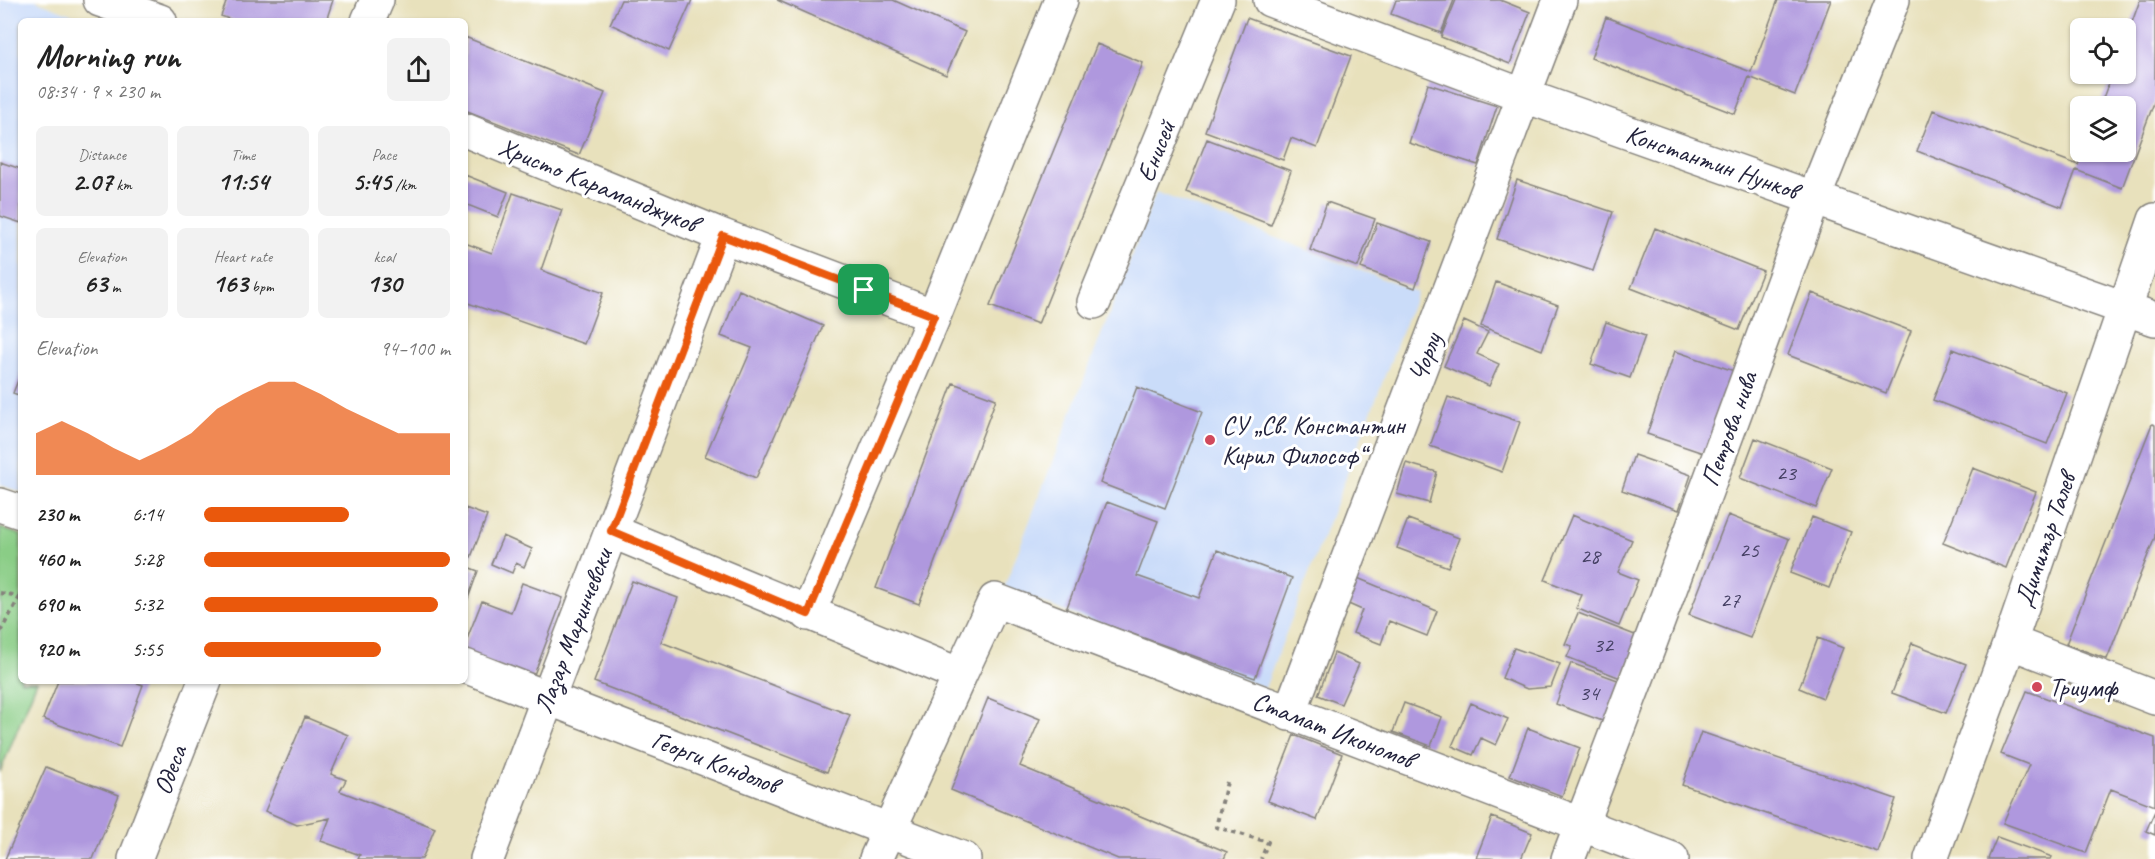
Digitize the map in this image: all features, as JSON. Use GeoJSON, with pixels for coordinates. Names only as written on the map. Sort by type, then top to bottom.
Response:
{"type":"FeatureCollection","features":[{"type":"Feature","properties":{"kind":"street"},"geometry":{"type":"LineString","coordinates":[[100,0],[151,18]]}},
{"type":"Feature","properties":{"kind":"street"},"geometry":{"type":"LineString","coordinates":[[369,18],[377,0]]}},
{"type":"Feature","properties":{"kind":"street"},"geometry":{"type":"LineString","coordinates":[[808,614],[934,316],[1061,0]]}},
{"type":"Feature","properties":{"kind":"street","name":"Енисей"},"geometry":{"type":"LineString","coordinates":[[1094,302],[1218,0]]}},
{"type":"Feature","properties":{"kind":"street","name":"Константин Нунков"},"geometry":{"type":"LineString","coordinates":[[1270,0],[1525,96],[2140,313]]}},
{"type":"Feature","properties":{"kind":"street","name":"Чорлу"},"geometry":{"type":"LineString","coordinates":[[1289,714],[1560,0]]}},
{"type":"Feature","properties":{"kind":"street","name":"Петрова нива"},"geometry":{"type":"LineString","coordinates":[[1568,859],[1814,198],[1893,0]]}},
{"type":"Feature","properties":{"kind":"street","name":"Христо Караманджуков"},"geometry":{"type":"LineString","coordinates":[[468,131],[723,236],[934,316]]}},
{"type":"Feature","properties":{"kind":"street","name":"Димитър Талев"},"geometry":{"type":"LineString","coordinates":[[1931,859],[2010,642],[2140,313],[2155,220]]}},
{"type":"Feature","properties":{"kind":"street","name":"Лазар Маринчевски"},"geometry":{"type":"LineString","coordinates":[[487,859],[723,236]]}},
{"type":"Feature","properties":{"kind":"street"},"geometry":{"type":"LineString","coordinates":[[0,505],[18,511]]}},
{"type":"Feature","properties":{"kind":"street"},"geometry":{"type":"LineString","coordinates":[[611,531],[960,675],[876,859]]}},
{"type":"Feature","properties":{"kind":"street","name":"Стамат Икономов"},"geometry":{"type":"LineString","coordinates":[[960,675],[995,600],[1672,859]]}},
{"type":"Feature","properties":{"kind":"street"},"geometry":{"type":"LineString","coordinates":[[2010,642],[2155,698]]}},
{"type":"Feature","properties":{"kind":"street","name":"Георги Кондолов"},"geometry":{"type":"LineString","coordinates":[[468,667],[964,859]]}},
{"type":"Feature","properties":{"kind":"street","name":"Одеса"},"geometry":{"type":"LineString","coordinates":[[135,859],[204,684]]}},
{"type":"Feature","properties":{"kind":"path"},"geometry":{"type":"LineString","coordinates":[[0,593],[18,596]]}},
{"type":"Feature","properties":{"kind":"path"},"geometry":{"type":"LineString","coordinates":[[0,632],[18,600]]}},
{"type":"Feature","properties":{"kind":"path"},"geometry":{"type":"LineString","coordinates":[[1227,782],[1216,827],[1268,842],[1261,859]]}},
{"type":"Feature","properties":{"kind":"shaded area"},"geometry":{"type":"Polygon","coordinates":[[[0,0],[35,0],[81,18],[18,18],[18,491],[0,485],[0,0]]]}},
{"type":"Feature","properties":{"kind":"shaded area","name":"СУ „Св. Константин Кирил Философ“"},"geometry":{"type":"Polygon","coordinates":[[[1156,192],[1417,292],[1265,688],[1004,588],[1156,192]]]}},
{"type":"Feature","properties":{"kind":"green space"},"geometry":{"type":"Polygon","coordinates":[[[0,528],[18,534],[18,684],[36,684],[0,772],[0,528]]]}},
{"type":"Feature","properties":{"kind":"building"},"geometry":{"type":"Polygon","coordinates":[[[227,0],[333,0],[327,18],[227,18],[221,16],[227,0]]]}},
{"type":"Feature","properties":{"kind":"building"},"geometry":{"type":"Polygon","coordinates":[[[621,0],[692,0],[669,51],[610,24],[621,0]]]}},
{"type":"Feature","properties":{"kind":"building"},"geometry":{"type":"Polygon","coordinates":[[[777,0],[893,0],[965,32],[946,75],[777,0]]]}},
{"type":"Feature","properties":{"kind":"building"},"geometry":{"type":"Polygon","coordinates":[[[1396,0],[1454,0],[1441,33],[1391,14],[1396,0]]]}},
{"type":"Feature","properties":{"kind":"building"},"geometry":{"type":"Polygon","coordinates":[[[1456,0],[1500,0],[1530,12],[1510,64],[1441,37],[1456,0]]]}},
{"type":"Feature","properties":{"kind":"building"},"geometry":{"type":"Polygon","coordinates":[[[1778,0],[1831,0],[1795,95],[1749,77],[1735,114],[1591,58],[1606,17],[1751,72],[1778,0]]]}},
{"type":"Feature","properties":{"kind":"building"},"geometry":{"type":"Polygon","coordinates":[[[2140,0],[2155,0],[2155,100],[2136,151],[2136,96],[2104,96],[2108,84],[2136,84],[2136,18],[2134,18],[2140,0]]]}},
{"type":"Feature","properties":{"kind":"building"},"geometry":{"type":"Polygon","coordinates":[[[1247,18],[1351,56],[1317,148],[1291,138],[1283,160],[1205,131],[1247,18]]]}},
{"type":"Feature","properties":{"kind":"building"},"geometry":{"type":"Polygon","coordinates":[[[468,38],[605,93],[579,155],[468,111],[468,38]]]}},
{"type":"Feature","properties":{"kind":"building"},"geometry":{"type":"Polygon","coordinates":[[[1097,44],[1143,63],[1038,324],[990,306],[1097,44]]]}},
{"type":"Feature","properties":{"kind":"building"},"geometry":{"type":"Polygon","coordinates":[[[1428,84],[1497,106],[1478,165],[1409,143],[1428,84]]]}},
{"type":"Feature","properties":{"kind":"building"},"geometry":{"type":"Polygon","coordinates":[[[1933,110],[2078,165],[2079,162],[2132,162],[2122,188],[2076,170],[2062,207],[1917,151],[1933,110]]]}},
{"type":"Feature","properties":{"kind":"building"},"geometry":{"type":"Polygon","coordinates":[[[1207,139],[1291,171],[1271,225],[1186,192],[1207,139]]]}},
{"type":"Feature","properties":{"kind":"building"},"geometry":{"type":"Polygon","coordinates":[[[0,162],[18,168],[18,222],[0,216],[0,162]]]}},
{"type":"Feature","properties":{"kind":"building"},"geometry":{"type":"Polygon","coordinates":[[[468,176],[508,192],[498,217],[468,205],[468,176]]]}},
{"type":"Feature","properties":{"kind":"building"},"geometry":{"type":"Polygon","coordinates":[[[1517,180],[1613,212],[1593,271],[1497,239],[1517,180]]]}},
{"type":"Feature","properties":{"kind":"building"},"geometry":{"type":"Polygon","coordinates":[[[513,193],[562,210],[541,270],[603,293],[584,344],[468,303],[468,244],[492,253],[513,193]]]}},
{"type":"Feature","properties":{"kind":"building"},"geometry":{"type":"Polygon","coordinates":[[[1327,202],[1375,219],[1358,267],[1310,250],[1327,202]]]}},
{"type":"Feature","properties":{"kind":"building"},"geometry":{"type":"Polygon","coordinates":[[[1377,223],[1431,242],[1415,288],[1361,268],[1377,223]]]}},
{"type":"Feature","properties":{"kind":"building"},"geometry":{"type":"Polygon","coordinates":[[[1655,228],[1763,271],[1739,330],[1631,288],[1655,228]]]}},
{"type":"Feature","properties":{"kind":"building"},"geometry":{"type":"Polygon","coordinates":[[[1496,282],[1558,305],[1542,350],[1481,326],[1496,282]]]}},
{"type":"Feature","properties":{"kind":"building"},"geometry":{"type":"Polygon","coordinates":[[[739,290],[823,326],[756,478],[705,456],[752,348],[721,336],[739,290]]]}},
{"type":"Feature","properties":{"kind":"building"},"geometry":{"type":"Polygon","coordinates":[[[1812,293],[1911,331],[1886,393],[1788,355],[1812,293]]]}},
{"type":"Feature","properties":{"kind":"building"},"geometry":{"type":"Polygon","coordinates":[[[1464,321],[1488,332],[1477,354],[1499,364],[1489,386],[1444,366],[1464,321]]]}},
{"type":"Feature","properties":{"kind":"building"},"geometry":{"type":"Polygon","coordinates":[[[1606,322],[1645,336],[1630,378],[1591,364],[1606,322]]]}},
{"type":"Feature","properties":{"kind":"building"},"geometry":{"type":"Polygon","coordinates":[[[1953,349],[2067,393],[2047,444],[1933,400],[1953,349]]]}},
{"type":"Feature","properties":{"kind":"building"},"geometry":{"type":"Polygon","coordinates":[[[1675,351],[1737,372],[1709,455],[1647,434],[1675,351]]]}},
{"type":"Feature","properties":{"kind":"building"},"geometry":{"type":"Polygon","coordinates":[[[18,380],[18,395],[13,393],[18,380]]]}},
{"type":"Feature","properties":{"kind":"building"},"geometry":{"type":"Polygon","coordinates":[[[953,383],[996,399],[919,604],[876,588],[953,383]]]}},
{"type":"Feature","properties":{"kind":"building"},"geometry":{"type":"Polygon","coordinates":[[[1137,387],[1202,412],[1165,508],[1100,483],[1137,387]]]}},
{"type":"Feature","properties":{"kind":"building"},"geometry":{"type":"Polygon","coordinates":[[[1448,397],[1520,422],[1502,472],[1430,446],[1448,397]]]}},
{"type":"Feature","properties":{"kind":"building"},"geometry":{"type":"Polygon","coordinates":[[[2152,424],[2155,425],[2155,537],[2107,659],[2066,644],[2152,424]]]}},
{"type":"Feature","properties":{"kind":"building"},"geometry":{"type":"Polygon","coordinates":[[[1755,438],[1832,468],[1816,508],[1740,478],[1755,438]]]}},
{"type":"Feature","properties":{"kind":"building"},"geometry":{"type":"Polygon","coordinates":[[[1634,455],[1691,475],[1679,510],[1622,490],[1634,455]]]}},
{"type":"Feature","properties":{"kind":"building"},"geometry":{"type":"Polygon","coordinates":[[[1406,463],[1437,472],[1429,503],[1397,494],[1406,463]]]}},
{"type":"Feature","properties":{"kind":"building"},"geometry":{"type":"Polygon","coordinates":[[[1973,468],[2036,492],[2006,568],[1943,543],[1973,468]]]}},
{"type":"Feature","properties":{"kind":"building"},"geometry":{"type":"Polygon","coordinates":[[[1107,502],[1158,521],[1137,576],[1199,598],[1217,550],[1292,578],[1255,678],[1066,610],[1107,502]]]}},
{"type":"Feature","properties":{"kind":"building"},"geometry":{"type":"Polygon","coordinates":[[[468,509],[487,516],[471,557],[468,556],[468,509]]]}},
{"type":"Feature","properties":{"kind":"building"},"geometry":{"type":"Polygon","coordinates":[[[1572,515],[1632,540],[1618,572],[1638,580],[1619,626],[1576,608],[1582,595],[1545,580],[1572,515]]]}},
{"type":"Feature","properties":{"kind":"building"},"geometry":{"type":"Polygon","coordinates":[[[1728,515],[1789,539],[1750,638],[1689,615],[1728,515]]]}},
{"type":"Feature","properties":{"kind":"building"},"geometry":{"type":"Polygon","coordinates":[[[1812,517],[1851,532],[1829,588],[1790,573],[1812,517]]]}},
{"type":"Feature","properties":{"kind":"building"},"geometry":{"type":"Polygon","coordinates":[[[1408,519],[1459,538],[1448,567],[1397,548],[1408,519]]]}},
{"type":"Feature","properties":{"kind":"building"},"geometry":{"type":"Polygon","coordinates":[[[503,536],[532,549],[524,567],[516,563],[512,573],[491,564],[503,536]]]}},
{"type":"Feature","properties":{"kind":"building"},"geometry":{"type":"Polygon","coordinates":[[[468,567],[478,571],[468,599],[468,567]]]}},
{"type":"Feature","properties":{"kind":"building"},"geometry":{"type":"Polygon","coordinates":[[[1355,577],[1437,611],[1427,636],[1389,621],[1381,644],[1353,633],[1362,610],[1344,602],[1355,577]]]}},
{"type":"Feature","properties":{"kind":"building"},"geometry":{"type":"Polygon","coordinates":[[[632,581],[678,598],[661,642],[850,715],[827,772],[594,682],[632,581]]]}},
{"type":"Feature","properties":{"kind":"building"},"geometry":{"type":"Polygon","coordinates":[[[522,583],[563,598],[532,680],[468,655],[468,636],[482,601],[511,612],[522,583]]]}},
{"type":"Feature","properties":{"kind":"building"},"geometry":{"type":"Polygon","coordinates":[[[1578,613],[1640,637],[1623,679],[1567,657],[1572,646],[1565,644],[1578,613]]]}},
{"type":"Feature","properties":{"kind":"building"},"geometry":{"type":"Polygon","coordinates":[[[1818,638],[1843,648],[1823,698],[1799,688],[1818,638]]]}},
{"type":"Feature","properties":{"kind":"building"},"geometry":{"type":"Polygon","coordinates":[[[1912,643],[1966,664],[1946,713],[1892,693],[1912,643]]]}},
{"type":"Feature","properties":{"kind":"building"},"geometry":{"type":"Polygon","coordinates":[[[1514,648],[1560,664],[1551,687],[1527,689],[1502,678],[1514,648]]]}},
{"type":"Feature","properties":{"kind":"building"},"geometry":{"type":"Polygon","coordinates":[[[1334,653],[1359,664],[1341,704],[1318,695],[1334,653]]]}},
{"type":"Feature","properties":{"kind":"building"},"geometry":{"type":"Polygon","coordinates":[[[1571,663],[1623,682],[1608,723],[1556,704],[1571,663]]]}},
{"type":"Feature","properties":{"kind":"building"},"geometry":{"type":"Polygon","coordinates":[[[57,684],[143,685],[120,747],[43,719],[57,684]]]}},
{"type":"Feature","properties":{"kind":"building"},"geometry":{"type":"Polygon","coordinates":[[[2027,691],[2155,738],[2155,806],[2111,789],[2086,853],[2003,823],[2029,765],[2001,754],[2027,691]]]}},
{"type":"Feature","properties":{"kind":"building"},"geometry":{"type":"Polygon","coordinates":[[[988,698],[1040,719],[1020,766],[1227,852],[1224,859],[1118,859],[951,790],[988,698]]]}},
{"type":"Feature","properties":{"kind":"building"},"geometry":{"type":"Polygon","coordinates":[[[1404,703],[1442,717],[1431,746],[1393,732],[1404,703]]]}},
{"type":"Feature","properties":{"kind":"building"},"geometry":{"type":"Polygon","coordinates":[[[1471,703],[1508,719],[1496,745],[1481,738],[1473,755],[1452,746],[1471,703]]]}},
{"type":"Feature","properties":{"kind":"building"},"geometry":{"type":"Polygon","coordinates":[[[305,717],[348,735],[331,774],[346,780],[340,791],[435,828],[422,859],[358,859],[360,855],[321,841],[330,818],[297,825],[265,811],[305,717]]]}},
{"type":"Feature","properties":{"kind":"building"},"geometry":{"type":"Polygon","coordinates":[[[1528,728],[1580,748],[1562,796],[1510,776],[1528,728]]]}},
{"type":"Feature","properties":{"kind":"building"},"geometry":{"type":"Polygon","coordinates":[[[1701,732],[1896,799],[1878,852],[1682,785],[1701,732]]]}},
{"type":"Feature","properties":{"kind":"building"},"geometry":{"type":"Polygon","coordinates":[[[1294,735],[1342,754],[1317,820],[1268,801],[1294,735]]]}},
{"type":"Feature","properties":{"kind":"building"},"geometry":{"type":"Polygon","coordinates":[[[46,767],[119,795],[93,859],[5,859],[46,767]]]}},
{"type":"Feature","properties":{"kind":"building"},"geometry":{"type":"Polygon","coordinates":[[[2155,811],[2155,835],[2146,831],[2155,811]]]}},
{"type":"Feature","properties":{"kind":"building"},"geometry":{"type":"Polygon","coordinates":[[[1492,817],[1532,833],[1521,859],[1476,858],[1492,817]]]}},
{"type":"Feature","properties":{"kind":"building"},"geometry":{"type":"Polygon","coordinates":[[[1997,837],[2052,857],[2051,859],[1988,859],[1997,837]]]}},
{"type":"Feature","properties":{"kind":"place","name":"СУ „Св. Константин Кирил Философ“"},"geometry":{"type":"Point","coordinates":[1210,440]}},
{"type":"Feature","properties":{"kind":"place","name":"Триумф"},"geometry":{"type":"Point","coordinates":[2037,687]}},
{"type":"Feature","properties":{"kind":"route"},"geometry":{"type":"LineString","coordinates":[[723,236],[864,290],[934,316],[808,614],[611,531],[723,236]]}}]}
